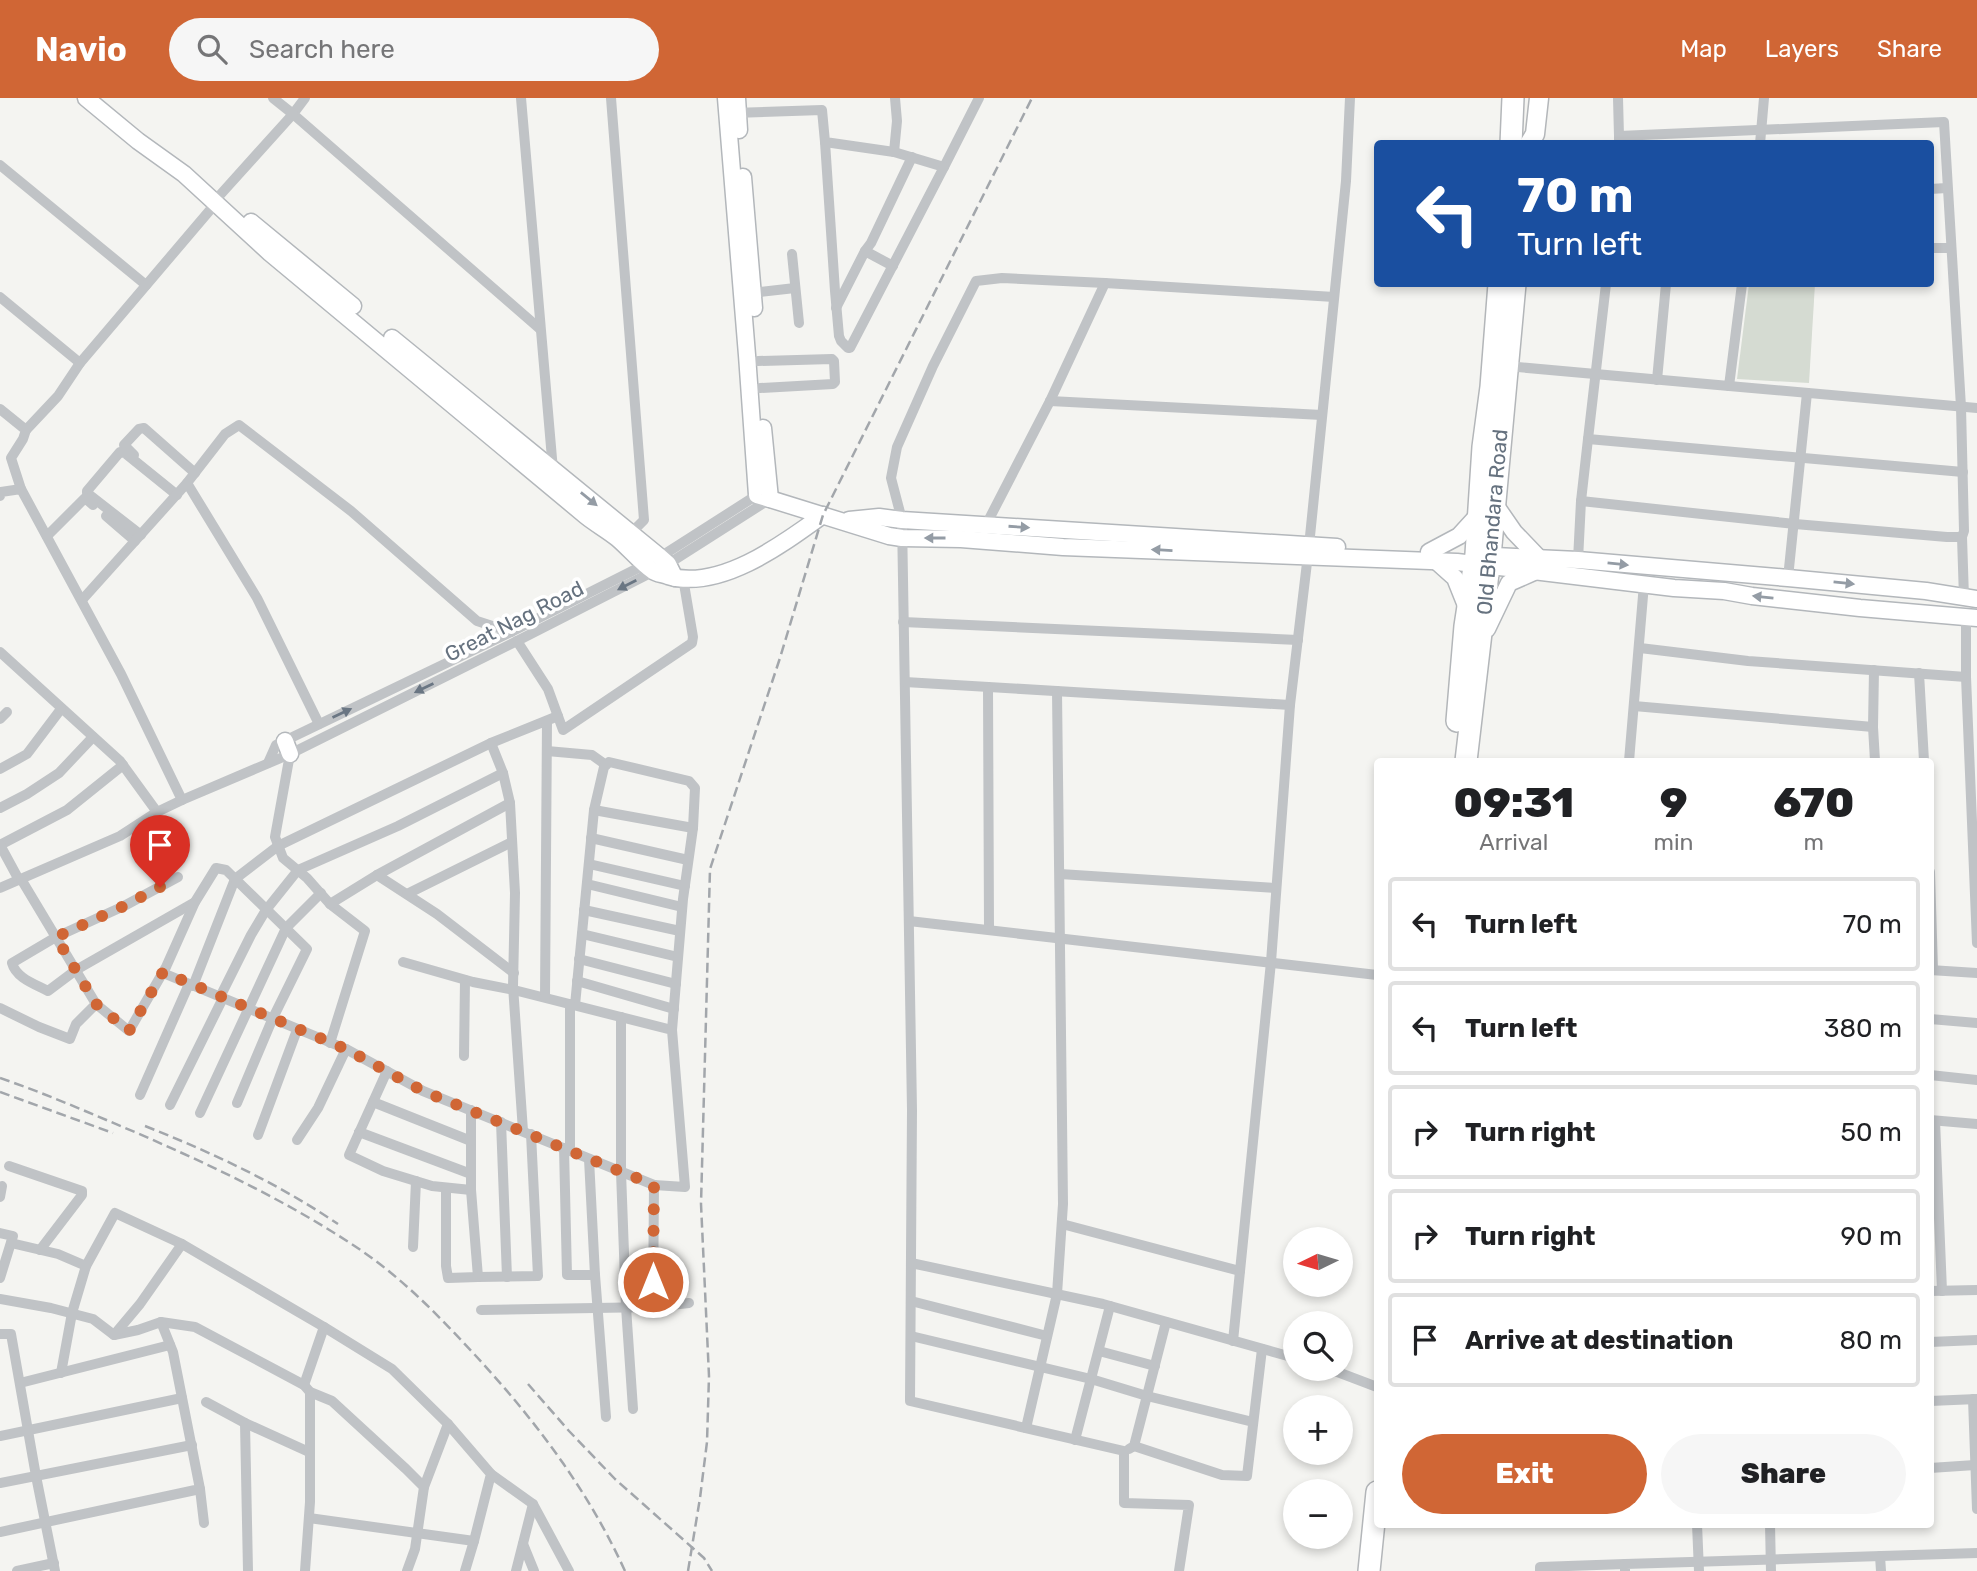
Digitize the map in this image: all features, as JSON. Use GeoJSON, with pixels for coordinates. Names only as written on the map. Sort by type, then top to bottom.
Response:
{"type":"FeatureCollection","features":[{"type":"Feature","properties":{"kind":"highway"},"geometry":{"type":"LineString","coordinates":[[1513,98],[1518,140]]}},
{"type":"Feature","properties":{"kind":"highway"},"geometry":{"type":"LineString","coordinates":[[1518,140],[1528,98]]}},
{"type":"Feature","properties":{"kind":"highway"},"geometry":{"type":"LineString","coordinates":[[1499,287],[1499,365]]}},
{"type":"Feature","properties":{"kind":"highway","name":"Old Bhandara Road"},"geometry":{"type":"LineString","coordinates":[[1466,758],[1462,737],[1479,650],[1482,559],[1499,365],[1514,287]]}},
{"type":"Feature","properties":{"kind":"highway"},"geometry":{"type":"LineString","coordinates":[[1453,758],[1462,737],[1468,611],[1482,559]]}},
{"type":"Feature","properties":{"kind":"highway"},"geometry":{"type":"LineString","coordinates":[[1369,1571],[1374,1522]]}},
{"type":"Feature","properties":{"kind":"highway"},"geometry":{"type":"LineString","coordinates":[[1383,1571],[1388,1528]]}},
{"type":"Feature","properties":{"kind":"main road"},"geometry":{"type":"LineString","coordinates":[[86,98],[138,141],[218,199]]}},
{"type":"Feature","properties":{"kind":"main road"},"geometry":{"type":"LineString","coordinates":[[101,98],[218,199],[270,253],[550,476],[586,516],[626,538],[664,569],[709,576],[767,554],[823,515]]}},
{"type":"Feature","properties":{"kind":"main road"},"geometry":{"type":"LineString","coordinates":[[1505,98],[1504,137],[1514,140]]}},
{"type":"Feature","properties":{"kind":"main road"},"geometry":{"type":"LineString","coordinates":[[1520,140],[1535,134],[1539,98]]}},
{"type":"Feature","properties":{"kind":"main road"},"geometry":{"type":"LineString","coordinates":[[732,106],[758,361],[763,497]]}},
{"type":"Feature","properties":{"kind":"main road"},"geometry":{"type":"LineString","coordinates":[[732,106],[747,355],[763,497]]}},
{"type":"Feature","properties":{"kind":"main road"},"geometry":{"type":"LineString","coordinates":[[763,497],[902,538],[961,538],[1063,547],[1482,559],[1538,564],[1644,584],[1972,618]]}},
{"type":"Feature","properties":{"kind":"main road"},"geometry":{"type":"LineString","coordinates":[[1433,557],[1459,536],[1486,508],[1514,532],[1538,564]]}},
{"type":"Feature","properties":{"kind":"main road"},"geometry":{"type":"LineString","coordinates":[[843,520],[879,517],[1308,552]]}},
{"type":"Feature","properties":{"kind":"main road"},"geometry":{"type":"LineString","coordinates":[[1433,557],[1455,579],[1468,611]]}},
{"type":"Feature","properties":{"kind":"main road"},"geometry":{"type":"LineString","coordinates":[[1479,650],[1509,583],[1538,564],[1578,560],[1926,591],[1970,599]]}},
{"type":"Feature","properties":{"kind":"street"},"geometry":{"type":"LineString","coordinates":[[273,98],[540,329]]}},
{"type":"Feature","properties":{"kind":"street"},"geometry":{"type":"LineString","coordinates":[[0,888],[120,836],[157,812],[182,800],[121,674],[21,488],[11,458],[26,430],[58,396],[80,363],[305,98]]}},
{"type":"Feature","properties":{"kind":"street"},"geometry":{"type":"LineString","coordinates":[[521,98],[550,476]]}},
{"type":"Feature","properties":{"kind":"street"},"geometry":{"type":"LineString","coordinates":[[611,98],[644,520],[626,538]]}},
{"type":"Feature","properties":{"kind":"street"},"geometry":{"type":"LineString","coordinates":[[820,98],[836,308],[841,341],[848,348],[979,98]]}},
{"type":"Feature","properties":{"kind":"street"},"geometry":{"type":"LineString","coordinates":[[894,152],[897,121],[895,98]]}},
{"type":"Feature","properties":{"kind":"street"},"geometry":{"type":"LineString","coordinates":[[1233,1341],[1271,962],[1290,705],[1346,181],[1350,98]]}},
{"type":"Feature","properties":{"kind":"street"},"geometry":{"type":"LineString","coordinates":[[1618,98],[1619,140],[1944,122],[1961,407],[1964,523],[1962,537],[1970,599]]}},
{"type":"Feature","properties":{"kind":"street"},"geometry":{"type":"LineString","coordinates":[[1760,140],[1764,98]]}},
{"type":"Feature","properties":{"kind":"street"},"geometry":{"type":"LineString","coordinates":[[732,106],[822,110]]}},
{"type":"Feature","properties":{"kind":"street"},"geometry":{"type":"LineString","coordinates":[[825,142],[894,152],[944,167]]}},
{"type":"Feature","properties":{"kind":"street"},"geometry":{"type":"LineString","coordinates":[[836,308],[912,157]]}},
{"type":"Feature","properties":{"kind":"street"},"geometry":{"type":"LineString","coordinates":[[0,165],[146,285]]}},
{"type":"Feature","properties":{"kind":"street"},"geometry":{"type":"LineString","coordinates":[[1934,188],[1947,188]]}},
{"type":"Feature","properties":{"kind":"street"},"geometry":{"type":"LineString","coordinates":[[1934,248],[1951,248]]}},
{"type":"Feature","properties":{"kind":"street"},"geometry":{"type":"LineString","coordinates":[[865,251],[893,266]]}},
{"type":"Feature","properties":{"kind":"street"},"geometry":{"type":"LineString","coordinates":[[792,254],[799,323]]}},
{"type":"Feature","properties":{"kind":"street"},"geometry":{"type":"LineString","coordinates":[[1262,1349],[1247,1476],[1223,1475],[1129,1449],[1075,1440],[910,1402],[912,1110],[902,520],[891,478],[897,447],[933,366],[976,281],[1003,278],[1334,297]]}},
{"type":"Feature","properties":{"kind":"street"},"geometry":{"type":"LineString","coordinates":[[986,525],[1050,401],[1105,283]]}},
{"type":"Feature","properties":{"kind":"street"},"geometry":{"type":"LineString","coordinates":[[1578,560],[1581,501],[1606,287]]}},
{"type":"Feature","properties":{"kind":"street"},"geometry":{"type":"LineString","coordinates":[[1657,380],[1666,287]]}},
{"type":"Feature","properties":{"kind":"street"},"geometry":{"type":"LineString","coordinates":[[1729,386],[1742,287]]}},
{"type":"Feature","properties":{"kind":"street"},"geometry":{"type":"LineString","coordinates":[[752,293],[795,288]]}},
{"type":"Feature","properties":{"kind":"street"},"geometry":{"type":"LineString","coordinates":[[0,297],[80,363]]}},
{"type":"Feature","properties":{"kind":"street"},"geometry":{"type":"LineString","coordinates":[[758,361],[835,361],[833,384],[760,388]]}},
{"type":"Feature","properties":{"kind":"street"},"geometry":{"type":"LineString","coordinates":[[1499,365],[1977,408]]}},
{"type":"Feature","properties":{"kind":"street"},"geometry":{"type":"LineString","coordinates":[[1788,578],[1807,393]]}},
{"type":"Feature","properties":{"kind":"street"},"geometry":{"type":"LineString","coordinates":[[1050,401],[1322,415]]}},
{"type":"Feature","properties":{"kind":"street"},"geometry":{"type":"LineString","coordinates":[[0,409],[26,430]]}},
{"type":"Feature","properties":{"kind":"street"},"geometry":{"type":"LineString","coordinates":[[82,600],[181,490],[225,434],[239,425],[351,511],[477,621],[514,637],[548,689],[552,718],[547,751],[545,997]]}},
{"type":"Feature","properties":{"kind":"street"},"geometry":{"type":"LineString","coordinates":[[195,473],[144,428],[139,429],[125,443],[125,447],[181,490],[257,598],[319,724]]}},
{"type":"Feature","properties":{"kind":"street"},"geometry":{"type":"LineString","coordinates":[[1588,439],[1963,472]]}},
{"type":"Feature","properties":{"kind":"street"},"geometry":{"type":"LineString","coordinates":[[138,538],[87,493],[120,452],[181,490]]}},
{"type":"Feature","properties":{"kind":"street"},"geometry":{"type":"LineString","coordinates":[[0,496],[1,492],[21,488]]}},
{"type":"Feature","properties":{"kind":"street","name":"Great Nag Road"},"geometry":{"type":"LineString","coordinates":[[182,800],[268,763],[288,748],[514,637],[664,569],[763,497]]}},
{"type":"Feature","properties":{"kind":"street"},"geometry":{"type":"LineString","coordinates":[[47,536],[85,498],[138,538]]}},
{"type":"Feature","properties":{"kind":"street"},"geometry":{"type":"LineString","coordinates":[[1581,501],[1795,524],[1962,537]]}},
{"type":"Feature","properties":{"kind":"street"},"geometry":{"type":"LineString","coordinates":[[552,718],[563,730],[692,643],[693,637],[664,569]]}},
{"type":"Feature","properties":{"kind":"street"},"geometry":{"type":"LineString","coordinates":[[1629,758],[1644,584]]}},
{"type":"Feature","properties":{"kind":"street"},"geometry":{"type":"LineString","coordinates":[[1972,618],[1966,677],[1977,943]]}},
{"type":"Feature","properties":{"kind":"street"},"geometry":{"type":"LineString","coordinates":[[903,622],[1298,640]]}},
{"type":"Feature","properties":{"kind":"street"},"geometry":{"type":"LineString","coordinates":[[330,1043],[365,931],[330,904],[284,858],[278,846],[275,837],[288,748],[319,724],[514,637]]}},
{"type":"Feature","properties":{"kind":"street"},"geometry":{"type":"LineString","coordinates":[[1640,648],[1748,661],[1966,677]]}},
{"type":"Feature","properties":{"kind":"street"},"geometry":{"type":"LineString","coordinates":[[0,653],[123,765],[157,812]]}},
{"type":"Feature","properties":{"kind":"street"},"geometry":{"type":"LineString","coordinates":[[1874,670],[1875,758]]}},
{"type":"Feature","properties":{"kind":"street"},"geometry":{"type":"LineString","coordinates":[[1919,673],[1924,758]]}},
{"type":"Feature","properties":{"kind":"street"},"geometry":{"type":"LineString","coordinates":[[905,682],[1290,705]]}},
{"type":"Feature","properties":{"kind":"street"},"geometry":{"type":"LineString","coordinates":[[988,687],[989,930]]}},
{"type":"Feature","properties":{"kind":"street"},"geometry":{"type":"LineString","coordinates":[[1026,1428],[1057,1294],[1063,1204],[1057,691]]}},
{"type":"Feature","properties":{"kind":"street"},"geometry":{"type":"LineString","coordinates":[[1634,706],[1873,727]]}},
{"type":"Feature","properties":{"kind":"street"},"geometry":{"type":"LineString","coordinates":[[0,769],[27,754],[61,709]]}},
{"type":"Feature","properties":{"kind":"street"},"geometry":{"type":"LineString","coordinates":[[140,1095],[191,985],[235,879],[278,846],[491,743],[552,718]]}},
{"type":"Feature","properties":{"kind":"street"},"geometry":{"type":"LineString","coordinates":[[0,808],[59,773],[93,737]]}},
{"type":"Feature","properties":{"kind":"street"},"geometry":{"type":"LineString","coordinates":[[446,1188],[447,1278],[538,1276],[514,990],[515,893],[510,803],[503,773],[491,743]]}},
{"type":"Feature","properties":{"kind":"street"},"geometry":{"type":"LineString","coordinates":[[547,751],[592,755],[606,765]]}},
{"type":"Feature","properties":{"kind":"street"},"geometry":{"type":"LineString","coordinates":[[163,972],[346,1049],[423,1091],[501,1122],[567,1149],[589,1159],[654,1185],[685,1187],[672,1030],[682,907],[693,828],[695,788],[689,781],[609,762],[604,767],[594,810],[573,1004],[567,1149],[567,1275],[595,1275]]}},
{"type":"Feature","properties":{"kind":"street"},"geometry":{"type":"LineString","coordinates":[[123,765],[67,810],[0,845],[96,1004],[129,1031],[163,972],[195,902],[216,868],[226,870],[306,949],[237,1103]]}},
{"type":"Feature","properties":{"kind":"street"},"geometry":{"type":"LineString","coordinates":[[170,1105],[251,935],[266,910],[298,870],[398,827],[503,773]]}},
{"type":"Feature","properties":{"kind":"street"},"geometry":{"type":"LineString","coordinates":[[330,904],[377,875],[510,803]]}},
{"type":"Feature","properties":{"kind":"street"},"geometry":{"type":"LineString","coordinates":[[594,810],[693,828]]}},
{"type":"Feature","properties":{"kind":"street"},"geometry":{"type":"LineString","coordinates":[[591,838],[688,860]]}},
{"type":"Feature","properties":{"kind":"street"},"geometry":{"type":"LineString","coordinates":[[407,894],[512,842]]}},
{"type":"Feature","properties":{"kind":"street"},"geometry":{"type":"LineString","coordinates":[[589,864],[685,886]]}},
{"type":"Feature","properties":{"kind":"street"},"geometry":{"type":"LineString","coordinates":[[1060,874],[1275,888]]}},
{"type":"Feature","properties":{"kind":"street"},"geometry":{"type":"LineString","coordinates":[[377,875],[438,914],[514,973]]}},
{"type":"Feature","properties":{"kind":"street"},"geometry":{"type":"LineString","coordinates":[[178,877],[124,906],[56,937],[12,963],[14,970],[48,991],[76,970],[195,902]]}},
{"type":"Feature","properties":{"kind":"street"},"geometry":{"type":"LineString","coordinates":[[587,884],[682,907]]}},
{"type":"Feature","properties":{"kind":"street"},"geometry":{"type":"LineString","coordinates":[[200,1113],[286,928],[321,893]]}},
{"type":"Feature","properties":{"kind":"street"},"geometry":{"type":"LineString","coordinates":[[584,909],[680,931]]}},
{"type":"Feature","properties":{"kind":"street"},"geometry":{"type":"LineString","coordinates":[[909,921],[1374,975]]}},
{"type":"Feature","properties":{"kind":"street"},"geometry":{"type":"LineString","coordinates":[[582,934],[678,957]]}},
{"type":"Feature","properties":{"kind":"street"},"geometry":{"type":"LineString","coordinates":[[579,959],[676,985]]}},
{"type":"Feature","properties":{"kind":"street"},"geometry":{"type":"LineString","coordinates":[[403,962],[465,980],[545,997],[672,1030]]}},
{"type":"Feature","properties":{"kind":"street"},"geometry":{"type":"LineString","coordinates":[[1934,970],[1977,974]]}},
{"type":"Feature","properties":{"kind":"street"},"geometry":{"type":"LineString","coordinates":[[464,1056],[465,980]]}},
{"type":"Feature","properties":{"kind":"street"},"geometry":{"type":"LineString","coordinates":[[577,981],[674,1009]]}},
{"type":"Feature","properties":{"kind":"street"},"geometry":{"type":"LineString","coordinates":[[0,1008],[70,1039],[76,1024],[96,1004]]}},
{"type":"Feature","properties":{"kind":"street"},"geometry":{"type":"LineString","coordinates":[[621,1017],[621,1172],[633,1409]]}},
{"type":"Feature","properties":{"kind":"street"},"geometry":{"type":"LineString","coordinates":[[1934,1019],[1977,1023]]}},
{"type":"Feature","properties":{"kind":"street"},"geometry":{"type":"LineString","coordinates":[[258,1135],[297,1030]]}},
{"type":"Feature","properties":{"kind":"street"},"geometry":{"type":"LineString","coordinates":[[297,1140],[318,1108],[346,1049]]}},
{"type":"Feature","properties":{"kind":"street"},"geometry":{"type":"LineString","coordinates":[[387,1071],[349,1155],[383,1171],[416,1181],[471,1190]]}},
{"type":"Feature","properties":{"kind":"street"},"geometry":{"type":"LineString","coordinates":[[1934,1075],[1977,1080]]}},
{"type":"Feature","properties":{"kind":"street"},"geometry":{"type":"LineString","coordinates":[[373,1102],[471,1141]]}},
{"type":"Feature","properties":{"kind":"street"},"geometry":{"type":"LineString","coordinates":[[471,1110],[471,1190],[478,1277]]}},
{"type":"Feature","properties":{"kind":"street"},"geometry":{"type":"LineString","coordinates":[[1934,1120],[1977,1124]]}},
{"type":"Feature","properties":{"kind":"street"},"geometry":{"type":"LineString","coordinates":[[501,1122],[507,1277]]}},
{"type":"Feature","properties":{"kind":"street"},"geometry":{"type":"LineString","coordinates":[[359,1132],[471,1174]]}},
{"type":"Feature","properties":{"kind":"street"},"geometry":{"type":"LineString","coordinates":[[589,1159],[606,1418]]}},
{"type":"Feature","properties":{"kind":"street"},"geometry":{"type":"LineString","coordinates":[[9,1166],[82,1191],[72,1210],[40,1250]]}},
{"type":"Feature","properties":{"kind":"street"},"geometry":{"type":"LineString","coordinates":[[413,1247],[416,1181]]}},
{"type":"Feature","properties":{"kind":"street"},"geometry":{"type":"LineString","coordinates":[[653,1307],[654,1185]]}},
{"type":"Feature","properties":{"kind":"street"},"geometry":{"type":"LineString","coordinates":[[1934,1206],[1936,1291],[1977,1290]]}},
{"type":"Feature","properties":{"kind":"street"},"geometry":{"type":"LineString","coordinates":[[61,1373],[72,1314],[86,1266],[115,1213],[182,1244],[391,1370],[448,1424],[491,1474],[533,1504],[569,1571]]}},
{"type":"Feature","properties":{"kind":"street"},"geometry":{"type":"LineString","coordinates":[[1062,1224],[1240,1270]]}},
{"type":"Feature","properties":{"kind":"street"},"geometry":{"type":"LineString","coordinates":[[0,1233],[13,1236],[0,1278]]}},
{"type":"Feature","properties":{"kind":"street"},"geometry":{"type":"LineString","coordinates":[[11,1243],[58,1254],[86,1266]]}},
{"type":"Feature","properties":{"kind":"street"},"geometry":{"type":"LineString","coordinates":[[114,1335],[140,1304],[182,1244]]}},
{"type":"Feature","properties":{"kind":"street"},"geometry":{"type":"LineString","coordinates":[[911,1263],[1110,1306],[1283,1355]]}},
{"type":"Feature","properties":{"kind":"street"},"geometry":{"type":"LineString","coordinates":[[0,1298],[93,1319],[114,1335],[161,1322],[195,1327],[332,1401],[424,1487]]}},
{"type":"Feature","properties":{"kind":"street"},"geometry":{"type":"LineString","coordinates":[[911,1301],[1047,1336]]}},
{"type":"Feature","properties":{"kind":"street"},"geometry":{"type":"LineString","coordinates":[[481,1310],[653,1307],[690,1303]]}},
{"type":"Feature","properties":{"kind":"street"},"geometry":{"type":"LineString","coordinates":[[1075,1440],[1110,1306]]}},
{"type":"Feature","properties":{"kind":"street"},"geometry":{"type":"LineString","coordinates":[[161,1322],[170,1345],[182,1398],[204,1523]]}},
{"type":"Feature","properties":{"kind":"street"},"geometry":{"type":"LineString","coordinates":[[1166,1322],[1147,1396],[1129,1449],[1124,1503],[1189,1505],[1179,1571]]}},
{"type":"Feature","properties":{"kind":"street"},"geometry":{"type":"LineString","coordinates":[[304,1571],[309,1518],[307,1389],[324,1328]]}},
{"type":"Feature","properties":{"kind":"street"},"geometry":{"type":"LineString","coordinates":[[0,1334],[11,1334],[54,1567],[17,1571]]}},
{"type":"Feature","properties":{"kind":"street"},"geometry":{"type":"LineString","coordinates":[[911,1336],[1091,1379],[1253,1422]]}},
{"type":"Feature","properties":{"kind":"street"},"geometry":{"type":"LineString","coordinates":[[1934,1342],[1977,1340]]}},
{"type":"Feature","properties":{"kind":"street"},"geometry":{"type":"LineString","coordinates":[[20,1383],[170,1345]]}},
{"type":"Feature","properties":{"kind":"street"},"geometry":{"type":"LineString","coordinates":[[1098,1351],[1155,1366]]}},
{"type":"Feature","properties":{"kind":"street"},"geometry":{"type":"LineString","coordinates":[[1353,1378],[1374,1386]]}},
{"type":"Feature","properties":{"kind":"street"},"geometry":{"type":"LineString","coordinates":[[0,1436],[182,1398]]}},
{"type":"Feature","properties":{"kind":"street"},"geometry":{"type":"LineString","coordinates":[[1934,1401],[1975,1399],[1977,1509]]}},
{"type":"Feature","properties":{"kind":"street"},"geometry":{"type":"LineString","coordinates":[[206,1402],[309,1452]]}},
{"type":"Feature","properties":{"kind":"street"},"geometry":{"type":"LineString","coordinates":[[245,1423],[248,1571]]}},
{"type":"Feature","properties":{"kind":"street"},"geometry":{"type":"LineString","coordinates":[[407,1571],[415,1549],[424,1487],[448,1424]]}},
{"type":"Feature","properties":{"kind":"street"},"geometry":{"type":"LineString","coordinates":[[0,1483],[192,1445]]}},
{"type":"Feature","properties":{"kind":"street"},"geometry":{"type":"LineString","coordinates":[[1934,1468],[1975,1465]]}},
{"type":"Feature","properties":{"kind":"street"},"geometry":{"type":"LineString","coordinates":[[465,1571],[491,1474]]}},
{"type":"Feature","properties":{"kind":"street"},"geometry":{"type":"LineString","coordinates":[[0,1532],[200,1489]]}},
{"type":"Feature","properties":{"kind":"street"},"geometry":{"type":"LineString","coordinates":[[516,1571],[533,1504]]}},
{"type":"Feature","properties":{"kind":"street"},"geometry":{"type":"LineString","coordinates":[[309,1518],[474,1541]]}},
{"type":"Feature","properties":{"kind":"street"},"geometry":{"type":"LineString","coordinates":[[1697,1528],[1699,1566]]}},
{"type":"Feature","properties":{"kind":"street"},"geometry":{"type":"LineString","coordinates":[[1770,1528],[1771,1565]]}},
{"type":"Feature","properties":{"kind":"street"},"geometry":{"type":"LineString","coordinates":[[523,1544],[534,1571]]}},
{"type":"Feature","properties":{"kind":"street"},"geometry":{"type":"LineString","coordinates":[[1540,1571],[1540,1567],[1771,1565],[1880,1556],[1977,1553]]}},
{"type":"Feature","properties":{"kind":"street"},"geometry":{"type":"LineString","coordinates":[[1880,1556],[1881,1571]]}},
{"type":"Feature","properties":{"kind":"shaded area"},"geometry":{"type":"Polygon","coordinates":[[[1749,287],[1815,287],[1809,383],[1737,379],[1749,287]]]}},
{"type":"Feature","properties":{"kind":"railway"},"geometry":{"type":"LineString","coordinates":[[688,1571],[707,1442],[709,1376],[701,1204],[710,869],[780,658],[823,515],[1032,98]]}},
{"type":"Feature","properties":{"kind":"railway"},"geometry":{"type":"LineString","coordinates":[[0,1078],[86,1111],[224,1173],[308,1217],[377,1262],[435,1313],[519,1405],[577,1484],[625,1571]]}},
{"type":"Feature","properties":{"kind":"railway"},"geometry":{"type":"LineString","coordinates":[[0,1092],[113,1133]]}},
{"type":"Feature","properties":{"kind":"railway"},"geometry":{"type":"LineString","coordinates":[[145,1126],[244,1170],[292,1195],[338,1224]]}},
{"type":"Feature","properties":{"kind":"railway"},"geometry":{"type":"LineString","coordinates":[[528,1384],[615,1479],[704,1558],[712,1571]]}},
{"type":"Feature","properties":{"kind":"route"},"geometry":{"type":"LineString","coordinates":[[160,887],[56,937],[96,1004],[129,1031],[163,972],[346,1049],[423,1091],[654,1185],[653,1282]]}}]}
